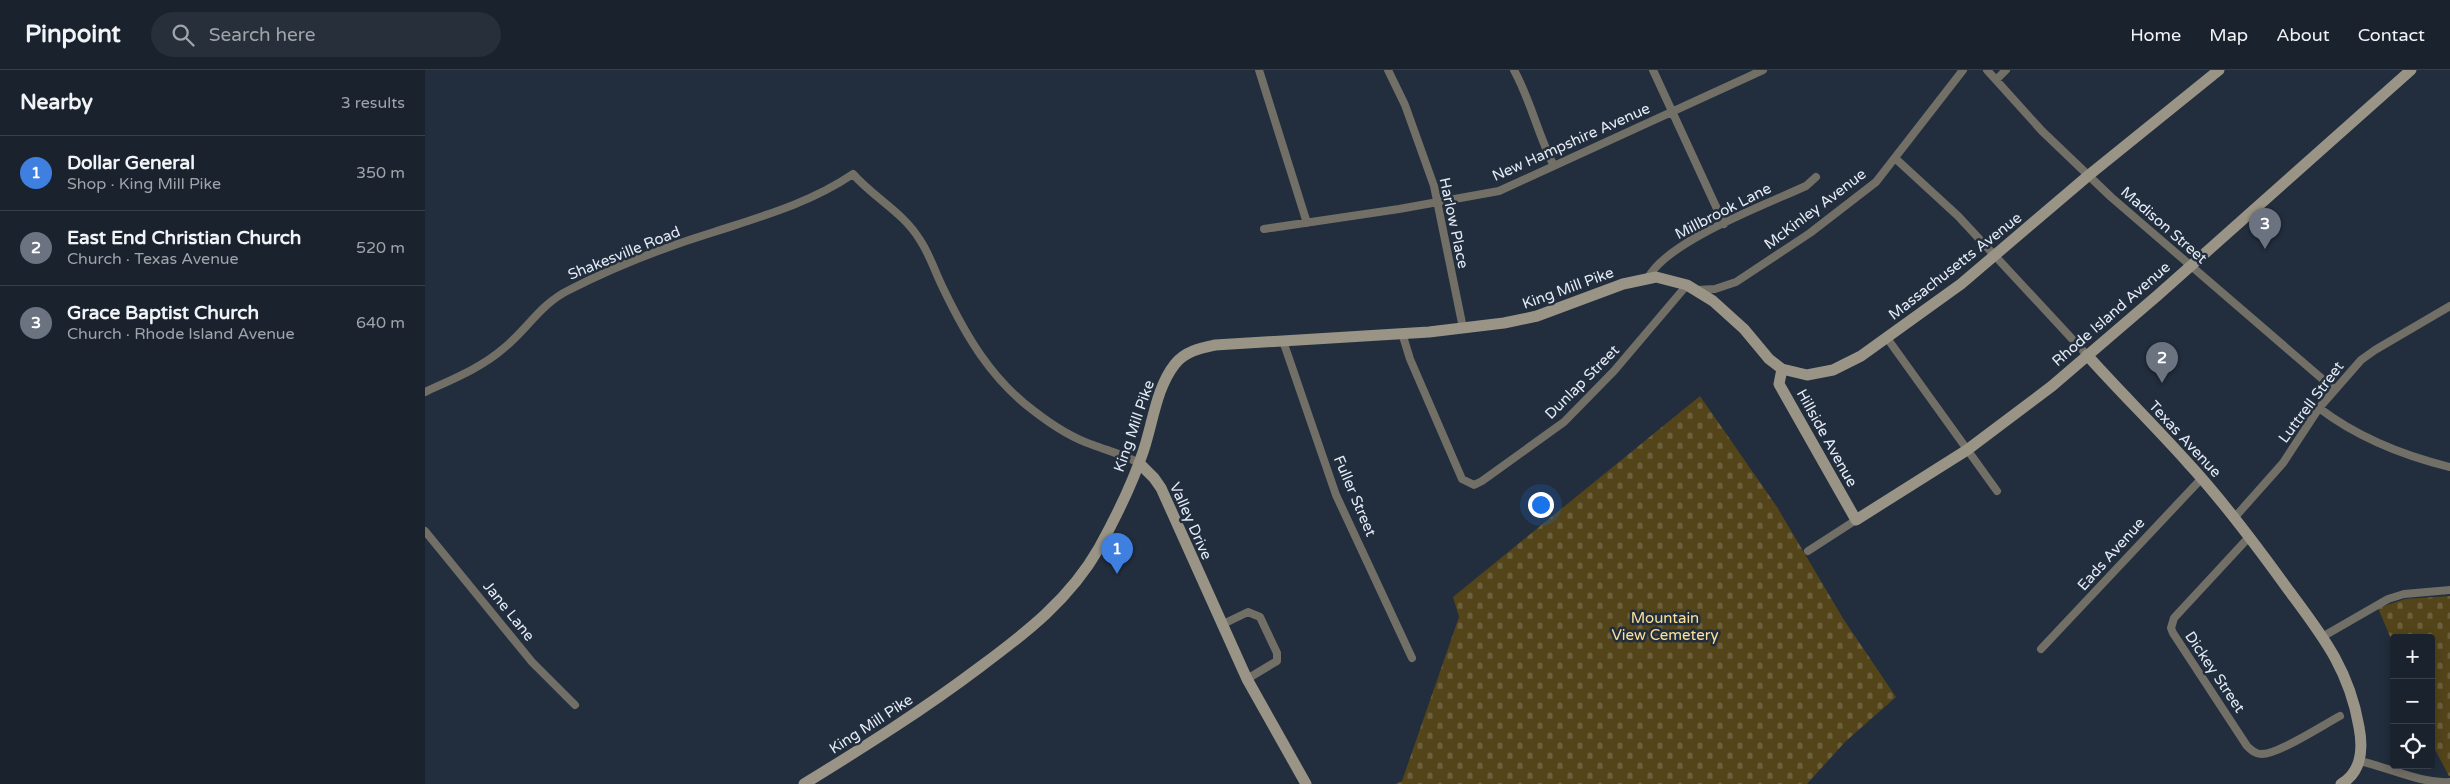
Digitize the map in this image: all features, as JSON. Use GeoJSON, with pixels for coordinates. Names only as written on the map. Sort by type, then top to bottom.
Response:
{"type":"FeatureCollection","features":[{"type":"Feature","properties":{"kind":"main road","name":"Massachusetts Avenue"},"geometry":{"type":"LineString","coordinates":[[1692,287],[1729,314],[1769,359],[1782,369],[1807,375],[1833,370],[1861,356],[1887,338],[1996,256],[2089,176],[2219,70]]}},
{"type":"Feature","properties":{"kind":"main road","name":"Rhode Island Avenue"},"geometry":{"type":"LineString","coordinates":[[1855,520],[1967,450],[2019,412],[2190,266],[2411,70]]}},
{"type":"Feature","properties":{"kind":"main road","name":"King Mill Pike"},"geometry":{"type":"LineString","coordinates":[[804,784],[906,720],[960,682],[1021,637],[1051,610],[1072,587],[1098,549],[1115,519],[1139,463],[1163,384],[1168,374],[1181,358],[1193,351],[1215,345],[1402,333],[1519,321],[1623,284],[1648,278],[1662,278],[1692,287]]}},
{"type":"Feature","properties":{"kind":"main road","name":"Texas Avenue"},"geometry":{"type":"LineString","coordinates":[[2087,355],[2235,517],[2323,637],[2341,665],[2353,696],[2361,739],[2359,761]]}},
{"type":"Feature","properties":{"kind":"main road","name":"Hillside Avenue"},"geometry":{"type":"LineString","coordinates":[[1782,369],[1779,384],[1855,520]]}},
{"type":"Feature","properties":{"kind":"main road","name":"Valley Drive"},"geometry":{"type":"LineString","coordinates":[[1139,463],[1155,478],[1161,488],[1221,625],[1247,679],[1305,784]]}},
{"type":"Feature","properties":{"kind":"main road"},"geometry":{"type":"LineString","coordinates":[[2341,784],[2351,776],[2359,761]]}},
{"type":"Feature","properties":{"kind":"street"},"geometry":{"type":"LineString","coordinates":[[1259,70],[1307,223]]}},
{"type":"Feature","properties":{"kind":"street","name":"Harlow Place"},"geometry":{"type":"LineString","coordinates":[[1388,70],[1408,112],[1439,202],[1463,328]]}},
{"type":"Feature","properties":{"kind":"street"},"geometry":{"type":"LineString","coordinates":[[1514,70],[1528,99],[1539,132],[1554,166]]}},
{"type":"Feature","properties":{"kind":"street"},"geometry":{"type":"LineString","coordinates":[[1653,70],[1724,224]]}},
{"type":"Feature","properties":{"kind":"street","name":"New Hampshire Avenue"},"geometry":{"type":"LineString","coordinates":[[1264,230],[1499,191],[1763,70]]}},
{"type":"Feature","properties":{"kind":"street","name":"McKinley Avenue"},"geometry":{"type":"LineString","coordinates":[[1692,287],[1727,286],[1756,270],[1877,182],[1963,70]]}},
{"type":"Feature","properties":{"kind":"street","name":"Madison Street"},"geometry":{"type":"LineString","coordinates":[[1987,70],[2042,132],[2089,176],[2334,390]]}},
{"type":"Feature","properties":{"kind":"street"},"geometry":{"type":"LineString","coordinates":[[1996,80],[2006,70]]}},
{"type":"Feature","properties":{"kind":"street","name":"Texas Avenue"},"geometry":{"type":"LineString","coordinates":[[1896,159],[1958,216],[2087,355]]}},
{"type":"Feature","properties":{"kind":"street","name":"Shakesville Road"},"geometry":{"type":"LineString","coordinates":[[425,392],[478,368],[505,347],[544,307],[569,290],[682,242],[785,210],[816,196],[853,174]]}},
{"type":"Feature","properties":{"kind":"street","name":"Valley Drive"},"geometry":{"type":"LineString","coordinates":[[853,174],[869,190],[901,216],[920,239],[971,343],[998,379],[1033,411],[1080,440],[1139,463]]}},
{"type":"Feature","properties":{"kind":"street","name":"Millbrook Lane"},"geometry":{"type":"LineString","coordinates":[[1648,278],[1659,262],[1669,254],[1724,224],[1806,186],[1816,176]]}},
{"type":"Feature","properties":{"kind":"street","name":"Dunlap Street"},"geometry":{"type":"LineString","coordinates":[[1402,333],[1413,368],[1462,478],[1474,485],[1481,482],[1564,422],[1692,287]]}},
{"type":"Feature","properties":{"kind":"street","name":"Luttrell Street"},"geometry":{"type":"LineString","coordinates":[[2235,517],[2283,463],[2319,408],[2357,364],[2375,350],[2450,306]]}},
{"type":"Feature","properties":{"kind":"street"},"geometry":{"type":"LineString","coordinates":[[1887,338],[1997,491]]}},
{"type":"Feature","properties":{"kind":"street","name":"Fuller Street"},"geometry":{"type":"LineString","coordinates":[[1283,341],[1336,495],[1412,658]]}},
{"type":"Feature","properties":{"kind":"street"},"geometry":{"type":"LineString","coordinates":[[2319,408],[2337,421],[2382,444],[2450,467]]}},
{"type":"Feature","properties":{"kind":"street","name":"Eads Avenue"},"geometry":{"type":"LineString","coordinates":[[2041,649],[2201,478]]}},
{"type":"Feature","properties":{"kind":"street","name":"Rhode Island Avenue"},"geometry":{"type":"LineString","coordinates":[[1808,551],[1855,520]]}},
{"type":"Feature","properties":{"kind":"street","name":"Jane Lane"},"geometry":{"type":"LineString","coordinates":[[425,531],[532,662],[575,705]]}},
{"type":"Feature","properties":{"kind":"street","name":"Dickey Street"},"geometry":{"type":"LineString","coordinates":[[2250,536],[2174,618],[2171,628],[2173,633],[2251,751],[2261,754],[2279,748],[2340,716]]}},
{"type":"Feature","properties":{"kind":"street"},"geometry":{"type":"LineString","coordinates":[[2323,637],[2388,599],[2404,594],[2450,590]]}},
{"type":"Feature","properties":{"kind":"street"},"geometry":{"type":"LineString","coordinates":[[1221,625],[1248,612],[1260,617],[1277,652],[1277,661],[1247,679]]}},
{"type":"Feature","properties":{"kind":"street"},"geometry":{"type":"LineString","coordinates":[[2359,761],[2421,780],[2437,783],[2450,782]]}},
{"type":"Feature","properties":{"kind":"green space","name":"Mountain View Cemetery"},"geometry":{"type":"Polygon","coordinates":[[[1700,396],[1777,507],[1844,620],[1896,697],[1845,742],[1807,784],[1395,784],[1402,781],[1459,617],[1453,597],[1700,396]]]}},
{"type":"Feature","properties":{"kind":"green space"},"geometry":{"type":"Polygon","coordinates":[[[2450,596],[2450,776],[2435,750],[2435,634],[2390,634],[2390,636],[2378,608],[2405,599],[2450,596]]]}},
{"type":"Feature","properties":{"kind":"place","name":"Grace Baptist Church"},"geometry":{"type":"Point","coordinates":[2265,249]}},
{"type":"Feature","properties":{"kind":"place","name":"East End Christian Church"},"geometry":{"type":"Point","coordinates":[2162,383]}},
{"type":"Feature","properties":{"kind":"place","name":"Dollar General"},"geometry":{"type":"Point","coordinates":[1117,574]}}]}
